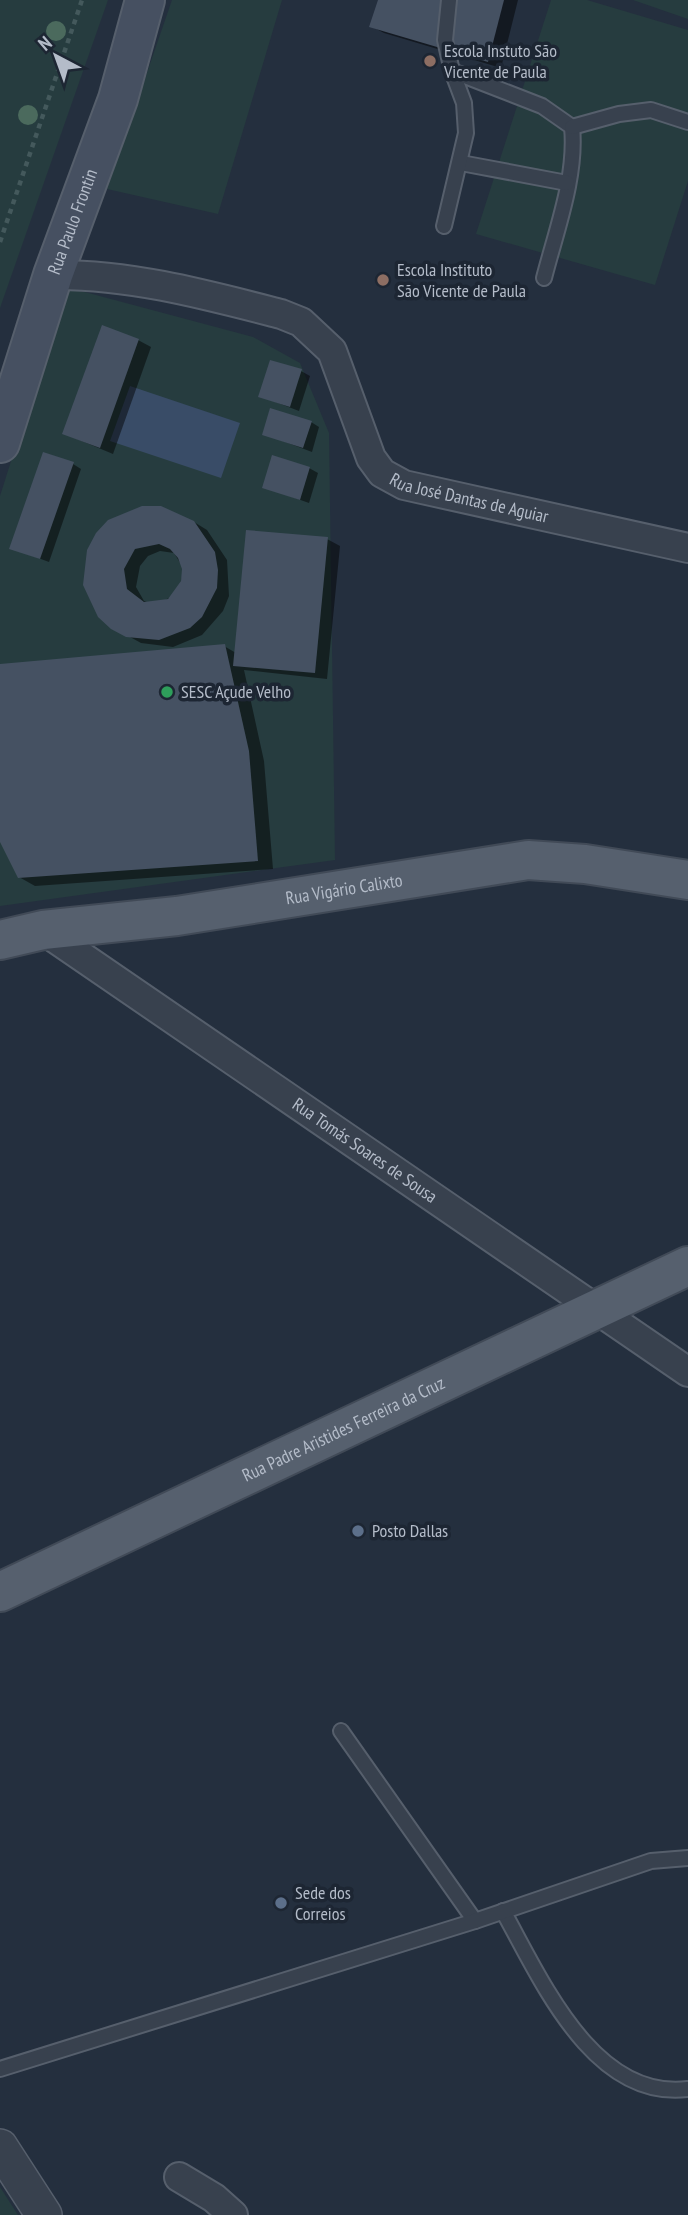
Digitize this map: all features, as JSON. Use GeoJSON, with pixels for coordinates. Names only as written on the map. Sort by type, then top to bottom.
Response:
{"type":"FeatureCollection","features":[{"type":"Feature","properties":{"kind":"main road","name":"Rua Paulo Frontin"},"geometry":{"type":"LineString","coordinates":[[0,443],[54,275],[118,99],[145,0]]}},
{"type":"Feature","properties":{"kind":"main road","name":"Rua Vigário Calixto"},"geometry":{"type":"LineString","coordinates":[[0,940],[43,930],[177,916],[528,860],[585,864],[688,880]]}},
{"type":"Feature","properties":{"kind":"main road","name":"Rua Padre Aristides Ferreira da Cruz"},"geometry":{"type":"LineString","coordinates":[[0,1592],[688,1266]]}},
{"type":"Feature","properties":{"kind":"street","name":"Rua José Dantas de Aguiar"},"geometry":{"type":"LineString","coordinates":[[54,275],[88,275],[148,284],[281,314],[301,322],[332,351],[371,458],[382,472],[404,485],[688,548]]}},
{"type":"Feature","properties":{"kind":"street","name":"Rua Tomás Soares de Sousa"},"geometry":{"type":"LineString","coordinates":[[43,930],[688,1372]]}},
{"type":"Feature","properties":{"kind":"street"},"geometry":{"type":"LineString","coordinates":[[0,2147],[44,2215]]}},
{"type":"Feature","properties":{"kind":"street"},"geometry":{"type":"LineString","coordinates":[[179,2177],[214,2198],[233,2215]]}},
{"type":"Feature","properties":{"kind":"lane"},"geometry":{"type":"LineString","coordinates":[[444,226],[461,163],[466,132],[464,103],[452,71],[445,40],[449,0]]}},
{"type":"Feature","properties":{"kind":"lane"},"geometry":{"type":"LineString","coordinates":[[452,71],[542,106],[572,127]]}},
{"type":"Feature","properties":{"kind":"lane"},"geometry":{"type":"LineString","coordinates":[[572,127],[619,114],[651,110],[688,122]]}},
{"type":"Feature","properties":{"kind":"lane"},"geometry":{"type":"LineString","coordinates":[[544,278],[568,183],[573,144],[572,127]]}},
{"type":"Feature","properties":{"kind":"lane"},"geometry":{"type":"LineString","coordinates":[[461,163],[568,183]]}},
{"type":"Feature","properties":{"kind":"lane"},"geometry":{"type":"LineString","coordinates":[[341,1731],[475,1921]]}},
{"type":"Feature","properties":{"kind":"lane"},"geometry":{"type":"LineString","coordinates":[[0,2069],[475,1921],[651,1861],[688,1858]]}},
{"type":"Feature","properties":{"kind":"lane"},"geometry":{"type":"LineString","coordinates":[[503,1911],[556,2006],[582,2042],[616,2071],[666,2092],[688,2089]]}},
{"type":"Feature","properties":{"kind":"path"},"geometry":{"type":"LineString","coordinates":[[0,242],[82,0]]}},
{"type":"Feature","properties":{"kind":"green space"},"geometry":{"type":"Polygon","coordinates":[[[0,0],[108,0],[0,308],[0,0]]]}},
{"type":"Feature","properties":{"kind":"green space"},"geometry":{"type":"Polygon","coordinates":[[[172,0],[282,0],[218,214],[107,189],[172,0]]]}},
{"type":"Feature","properties":{"kind":"green space"},"geometry":{"type":"Polygon","coordinates":[[[551,0],[587,0],[688,30],[688,181],[655,285],[476,234],[551,0]]]}},
{"type":"Feature","properties":{"kind":"green space"},"geometry":{"type":"Polygon","coordinates":[[[633,0],[688,0],[688,19],[633,0]]]}},
{"type":"Feature","properties":{"kind":"green space","name":"SESC Açude Velho"},"geometry":{"type":"Polygon","coordinates":[[[66,287],[253,337],[300,363],[329,433],[335,860],[0,906],[0,496],[66,287]]]}},
{"type":"Feature","properties":{"kind":"green space"},"geometry":{"type":"Polygon","coordinates":[[[0,2187],[18,2215],[0,2215],[0,2187]]]}},
{"type":"Feature","properties":{"kind":"water"},"geometry":{"type":"Polygon","coordinates":[[[130,386],[240,423],[221,478],[110,441],[130,386]]]}},
{"type":"Feature","properties":{"kind":"building"},"geometry":{"type":"Polygon","coordinates":[[[378,0],[504,0],[488,62],[369,27],[378,0]]]}},
{"type":"Feature","properties":{"kind":"building"},"geometry":{"type":"Polygon","coordinates":[[[102,325],[139,339],[100,448],[62,434],[102,325]]]}},
{"type":"Feature","properties":{"kind":"building"},"geometry":{"type":"Polygon","coordinates":[[[270,360],[302,369],[290,407],[258,397],[270,360]]]}},
{"type":"Feature","properties":{"kind":"building"},"geometry":{"type":"Polygon","coordinates":[[[270,408],[312,421],[303,448],[262,435],[270,408]]]}},
{"type":"Feature","properties":{"kind":"building"},"geometry":{"type":"Polygon","coordinates":[[[43,452],[74,462],[40,559],[9,549],[43,452]]]}},
{"type":"Feature","properties":{"kind":"building"},"geometry":{"type":"Polygon","coordinates":[[[272,455],[310,467],[300,500],[262,488],[272,455]]]}},
{"type":"Feature","properties":{"kind":"building"},"geometry":{"type":"Polygon","coordinates":[[[142,506],[161,506],[194,521],[215,552],[218,570],[217,588],[202,617],[190,628],[159,640],[126,637],[111,629],[98,617],[83,585],[87,550],[96,533],[108,520],[142,506]],[[159,544],[135,549],[124,569],[127,589],[144,602],[168,599],[181,581],[182,569],[178,558],[170,549],[159,544]]]}},
{"type":"Feature","properties":{"kind":"building"},"geometry":{"type":"Polygon","coordinates":[[[246,530],[328,537],[315,673],[233,666],[246,530]]]}},
{"type":"Feature","properties":{"kind":"building"},"geometry":{"type":"Polygon","coordinates":[[[225,644],[249,751],[258,861],[18,878],[0,842],[0,664],[225,644]]]}},
{"type":"Feature","properties":{"kind":"place","name":"Escola Instuto São Vicente de Paula"},"geometry":{"type":"Point","coordinates":[430,61]}},
{"type":"Feature","properties":{"kind":"place","name":"Escola Instituto São Vicente de Paula"},"geometry":{"type":"Point","coordinates":[383,280]}},
{"type":"Feature","properties":{"kind":"place","name":"SESC Açude Velho"},"geometry":{"type":"Point","coordinates":[167,692]}},
{"type":"Feature","properties":{"kind":"place","name":"Posto Dallas"},"geometry":{"type":"Point","coordinates":[358,1531]}},
{"type":"Feature","properties":{"kind":"place","name":"Sede dos Correios"},"geometry":{"type":"Point","coordinates":[281,1903]}}]}
